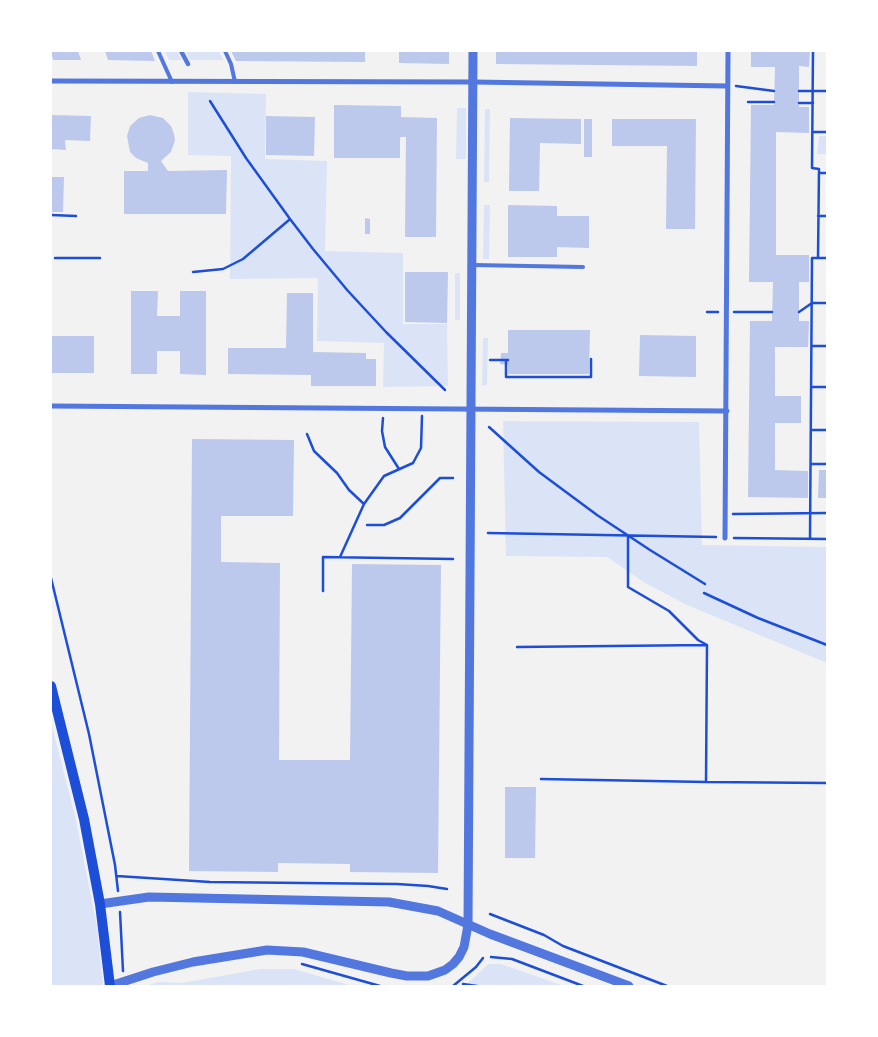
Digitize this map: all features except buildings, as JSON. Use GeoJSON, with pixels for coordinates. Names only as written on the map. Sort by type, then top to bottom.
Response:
{"type":"FeatureCollection","features":[{"type":"Feature","properties":{"kind":"main road"},"geometry":{"type":"LineString","coordinates":[[51,686],[84,819],[100,904],[110,986]]}},
{"type":"Feature","properties":{"kind":"street"},"geometry":{"type":"LineString","coordinates":[[181,51],[188,64]]}},
{"type":"Feature","properties":{"kind":"street"},"geometry":{"type":"LineString","coordinates":[[110,986],[153,972],[218,957],[267,950],[304,952],[391,974],[428,976],[444,970],[459,957],[464,948],[468,925],[473,51]]}},
{"type":"Feature","properties":{"kind":"street"},"geometry":{"type":"LineString","coordinates":[[726,538],[728,51]]}},
{"type":"Feature","properties":{"kind":"street"},"geometry":{"type":"LineString","coordinates":[[51,81],[473,82],[727,86]]}},
{"type":"Feature","properties":{"kind":"street"},"geometry":{"type":"LineString","coordinates":[[51,406],[727,411]]}},
{"type":"Feature","properties":{"kind":"street"},"geometry":{"type":"LineString","coordinates":[[100,904],[149,898],[390,902],[438,911],[468,925],[629,986]]}},
{"type":"Feature","properties":{"kind":"lane"},"geometry":{"type":"LineString","coordinates":[[158,51],[172,82]]}},
{"type":"Feature","properties":{"kind":"lane"},"geometry":{"type":"LineString","coordinates":[[225,51],[236,82]]}},
{"type":"Feature","properties":{"kind":"lane"},"geometry":{"type":"LineString","coordinates":[[472,266],[583,267]]}},
{"type":"Feature","properties":{"kind":"path"},"geometry":{"type":"LineString","coordinates":[[814,51],[812,168],[819,168],[818,258]]}},
{"type":"Feature","properties":{"kind":"path"},"geometry":{"type":"LineString","coordinates":[[727,86],[774,90]]}},
{"type":"Feature","properties":{"kind":"path"},"geometry":{"type":"LineString","coordinates":[[799,91],[827,91]]}},
{"type":"Feature","properties":{"kind":"path"},"geometry":{"type":"LineString","coordinates":[[210,101],[246,158],[290,219],[348,291],[386,332],[446,390]]}},
{"type":"Feature","properties":{"kind":"path"},"geometry":{"type":"LineString","coordinates":[[748,102],[774,102]]}},
{"type":"Feature","properties":{"kind":"path"},"geometry":{"type":"LineString","coordinates":[[799,102],[813,103]]}},
{"type":"Feature","properties":{"kind":"path"},"geometry":{"type":"LineString","coordinates":[[813,132],[827,132]]}},
{"type":"Feature","properties":{"kind":"path"},"geometry":{"type":"LineString","coordinates":[[818,173],[827,173]]}},
{"type":"Feature","properties":{"kind":"path"},"geometry":{"type":"LineString","coordinates":[[51,215],[76,216]]}},
{"type":"Feature","properties":{"kind":"path"},"geometry":{"type":"LineString","coordinates":[[818,216],[827,216]]}},
{"type":"Feature","properties":{"kind":"path"},"geometry":{"type":"LineString","coordinates":[[193,272],[223,269],[243,259],[290,219]]}},
{"type":"Feature","properties":{"kind":"path"},"geometry":{"type":"LineString","coordinates":[[55,258],[100,258]]}},
{"type":"Feature","properties":{"kind":"path"},"geometry":{"type":"LineString","coordinates":[[810,539],[812,258],[827,258]]}},
{"type":"Feature","properties":{"kind":"path"},"geometry":{"type":"LineString","coordinates":[[799,312],[812,303],[827,303]]}},
{"type":"Feature","properties":{"kind":"path"},"geometry":{"type":"LineString","coordinates":[[707,312],[772,312]]}},
{"type":"Feature","properties":{"kind":"path"},"geometry":{"type":"LineString","coordinates":[[812,346],[827,346]]}},
{"type":"Feature","properties":{"kind":"path"},"geometry":{"type":"LineString","coordinates":[[490,360],[507,360],[506,377],[591,377],[591,359]]}},
{"type":"Feature","properties":{"kind":"path"},"geometry":{"type":"LineString","coordinates":[[812,387],[827,387]]}},
{"type":"Feature","properties":{"kind":"path"},"geometry":{"type":"LineString","coordinates":[[383,409],[382,431],[385,447],[400,469]]}},
{"type":"Feature","properties":{"kind":"path"},"geometry":{"type":"LineString","coordinates":[[340,557],[364,504],[384,476],[413,463],[421,448],[422,409]]}},
{"type":"Feature","properties":{"kind":"path"},"geometry":{"type":"LineString","coordinates":[[489,427],[540,472],[597,515],[705,584]]}},
{"type":"Feature","properties":{"kind":"path"},"geometry":{"type":"LineString","coordinates":[[812,430],[827,430]]}},
{"type":"Feature","properties":{"kind":"path"},"geometry":{"type":"LineString","coordinates":[[307,434],[314,451],[337,473],[349,490],[364,504]]}},
{"type":"Feature","properties":{"kind":"path"},"geometry":{"type":"LineString","coordinates":[[812,464],[827,464]]}},
{"type":"Feature","properties":{"kind":"path"},"geometry":{"type":"LineString","coordinates":[[366,526],[384,525],[400,518],[440,478],[453,478]]}},
{"type":"Feature","properties":{"kind":"path"},"geometry":{"type":"LineString","coordinates":[[726,514],[827,513]]}},
{"type":"Feature","properties":{"kind":"path"},"geometry":{"type":"LineString","coordinates":[[488,533],[827,539]]}},
{"type":"Feature","properties":{"kind":"path"},"geometry":{"type":"LineString","coordinates":[[628,536],[628,587],[669,611],[698,640],[707,645]]}},
{"type":"Feature","properties":{"kind":"path"},"geometry":{"type":"LineString","coordinates":[[323,591],[323,557],[453,559]]}},
{"type":"Feature","properties":{"kind":"path"},"geometry":{"type":"LineString","coordinates":[[51,578],[89,734],[117,876],[124,978]]}},
{"type":"Feature","properties":{"kind":"path"},"geometry":{"type":"LineString","coordinates":[[704,593],[758,618],[827,645]]}},
{"type":"Feature","properties":{"kind":"path"},"geometry":{"type":"LineString","coordinates":[[517,647],[707,645]]}},
{"type":"Feature","properties":{"kind":"path"},"geometry":{"type":"LineString","coordinates":[[706,782],[707,645]]}},
{"type":"Feature","properties":{"kind":"path"},"geometry":{"type":"LineString","coordinates":[[541,779],[827,783]]}},
{"type":"Feature","properties":{"kind":"path"},"geometry":{"type":"LineString","coordinates":[[117,876],[210,882],[405,885],[447,889]]}},
{"type":"Feature","properties":{"kind":"path"},"geometry":{"type":"LineString","coordinates":[[490,914],[544,935],[563,946],[667,986]]}},
{"type":"Feature","properties":{"kind":"path"},"geometry":{"type":"LineString","coordinates":[[491,957],[512,960],[583,986]]}},
{"type":"Feature","properties":{"kind":"path"},"geometry":{"type":"LineString","coordinates":[[453,986],[476,967],[483,958]]}},
{"type":"Feature","properties":{"kind":"path"},"geometry":{"type":"LineString","coordinates":[[301,964],[380,986]]}},
{"type":"Feature","properties":{"kind":"path"},"geometry":{"type":"LineString","coordinates":[[464,978],[463,985],[478,986]]}},
{"type":"Feature","properties":{"kind":"shaded area"},"geometry":{"type":"Polygon","coordinates":[[[165,51],[177,51],[182,60],[169,60],[165,51]]]}},
{"type":"Feature","properties":{"kind":"shaded area"},"geometry":{"type":"Polygon","coordinates":[[[185,51],[219,51],[223,60],[190,60],[185,51]]]}},
{"type":"Feature","properties":{"kind":"shaded area"},"geometry":{"type":"Polygon","coordinates":[[[188,92],[266,94],[265,159],[327,161],[325,251],[403,253],[403,324],[447,324],[448,386],[383,387],[384,343],[317,341],[318,278],[230,279],[231,156],[188,155],[188,92]]]}},
{"type":"Feature","properties":{"kind":"shaded area"},"geometry":{"type":"Polygon","coordinates":[[[457,108],[466,108],[466,159],[456,159],[457,108]]]}},
{"type":"Feature","properties":{"kind":"shaded area"},"geometry":{"type":"Polygon","coordinates":[[[485,109],[490,109],[489,182],[484,182],[485,109]]]}},
{"type":"Feature","properties":{"kind":"shaded area"},"geometry":{"type":"Polygon","coordinates":[[[819,136],[827,136],[827,154],[817,154],[819,136]]]}},
{"type":"Feature","properties":{"kind":"shaded area"},"geometry":{"type":"Polygon","coordinates":[[[484,205],[490,205],[489,259],[483,259],[484,205]]]}},
{"type":"Feature","properties":{"kind":"shaded area"},"geometry":{"type":"Polygon","coordinates":[[[455,273],[460,273],[460,320],[455,320],[455,273]]]}},
{"type":"Feature","properties":{"kind":"shaded area"},"geometry":{"type":"Polygon","coordinates":[[[483,338],[488,338],[487,385],[482,386],[483,338]]]}},
{"type":"Feature","properties":{"kind":"shaded area"},"geometry":{"type":"Polygon","coordinates":[[[503,421],[699,422],[702,545],[827,547],[827,663],[687,605],[645,583],[607,557],[506,556],[503,421]]]}},
{"type":"Feature","properties":{"kind":"shaded area"},"geometry":{"type":"Polygon","coordinates":[[[51,722],[76,820],[97,927],[103,986],[51,986],[51,722]]]}},
{"type":"Feature","properties":{"kind":"shaded area"},"geometry":{"type":"Polygon","coordinates":[[[488,964],[501,964],[564,986],[465,986],[488,964]]]}},
{"type":"Feature","properties":{"kind":"shaded area"},"geometry":{"type":"Polygon","coordinates":[[[260,969],[294,969],[352,986],[146,986],[158,982],[182,983],[260,969]]]}}]}
